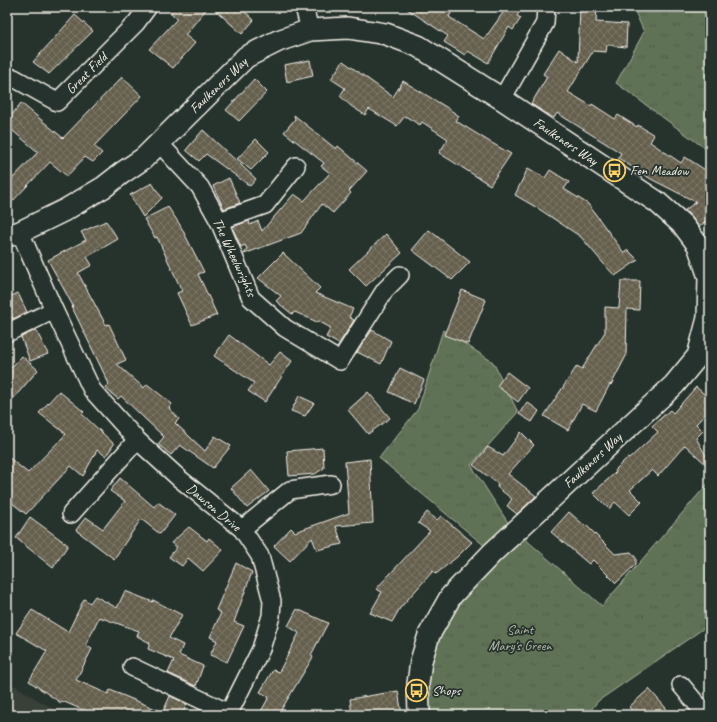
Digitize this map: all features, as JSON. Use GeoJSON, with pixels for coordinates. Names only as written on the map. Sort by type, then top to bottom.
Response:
{"type":"FeatureCollection","features":[{"type":"Feature","properties":{"kind":"street","name":"Great Field"},"geometry":{"type":"LineString","coordinates":[[14,78],[57,102],[136,23],[148,7]]}},
{"type":"Feature","properties":{"kind":"street"},"geometry":{"type":"LineString","coordinates":[[304,7],[310,30]]}},
{"type":"Feature","properties":{"kind":"street"},"geometry":{"type":"LineString","coordinates":[[502,99],[545,23],[546,7]]}},
{"type":"Feature","properties":{"kind":"street","name":"Faulkeners Way"},"geometry":{"type":"LineString","coordinates":[[14,234],[65,210],[104,187],[144,158],[246,57],[278,41],[310,30],[348,28],[386,34],[418,46],[502,99],[657,202],[683,225],[698,245],[709,277],[708,318],[698,356],[674,385],[492,552],[451,596],[429,635],[421,661],[418,684],[420,715]]}},
{"type":"Feature","properties":{"kind":"street","name":"The Wheelwrights"},"geometry":{"type":"LineString","coordinates":[[159,143],[200,187],[219,221],[251,298],[285,328],[340,361],[385,290],[400,276]]}},
{"type":"Feature","properties":{"kind":"street"},"geometry":{"type":"LineString","coordinates":[[219,221],[265,205],[296,166]]}},
{"type":"Feature","properties":{"kind":"street","name":"Dawson Drive"},"geometry":{"type":"LineString","coordinates":[[14,234],[54,310],[92,390],[138,440],[180,479],[242,529],[260,556],[272,602],[271,616],[262,649],[229,713],[132,668]]}},
{"type":"Feature","properties":{"kind":"street"},"geometry":{"type":"LineString","coordinates":[[7,334],[54,310]]}},
{"type":"Feature","properties":{"kind":"street"},"geometry":{"type":"LineString","coordinates":[[71,514],[138,440]]}},
{"type":"Feature","properties":{"kind":"street"},"geometry":{"type":"LineString","coordinates":[[242,529],[290,490],[331,484]]}},
{"type":"Feature","properties":{"kind":"street"},"geometry":{"type":"LineString","coordinates":[[681,685],[706,715]]}},
{"type":"Feature","properties":{"kind":"shaded area"},"geometry":{"type":"Polygon","coordinates":[[[7,681],[63,715],[7,715],[7,681]]]}},
{"type":"Feature","properties":{"kind":"green space"},"geometry":{"type":"Polygon","coordinates":[[[633,7],[710,7],[710,152],[616,83],[644,32],[633,7]]]}},
{"type":"Feature","properties":{"kind":"green space","name":"Saint Mary's Green"},"geometry":{"type":"Polygon","coordinates":[[[443,330],[493,362],[518,412],[471,465],[514,532],[516,531],[602,606],[710,481],[710,624],[598,701],[587,715],[420,715],[421,661],[492,552],[379,458],[418,409],[443,330]]]}},
{"type":"Feature","properties":{"kind":"building"},"geometry":{"type":"Polygon","coordinates":[[[165,7],[208,7],[185,35],[195,43],[173,68],[149,49],[177,19],[165,7]]]}},
{"type":"Feature","properties":{"kind":"building"},"geometry":{"type":"Polygon","coordinates":[[[212,7],[240,7],[254,20],[242,34],[212,7]]]}},
{"type":"Feature","properties":{"kind":"building"},"geometry":{"type":"Polygon","coordinates":[[[404,7],[454,7],[449,17],[484,39],[507,7],[522,7],[517,16],[521,18],[513,30],[509,27],[488,63],[468,51],[465,55],[444,42],[448,36],[404,7]]]}},
{"type":"Feature","properties":{"kind":"building"},"geometry":{"type":"Polygon","coordinates":[[[580,7],[597,7],[596,22],[627,24],[626,47],[607,45],[606,52],[593,51],[568,92],[591,106],[592,104],[615,119],[618,115],[637,127],[638,125],[654,135],[650,142],[681,163],[685,157],[710,173],[710,218],[699,227],[685,210],[696,202],[651,179],[618,158],[621,153],[557,113],[554,118],[531,104],[547,77],[543,74],[559,49],[578,62],[580,7]]]}},
{"type":"Feature","properties":{"kind":"building"},"geometry":{"type":"Polygon","coordinates":[[[75,15],[93,31],[49,74],[33,62],[75,15]]]}},
{"type":"Feature","properties":{"kind":"building"},"geometry":{"type":"Polygon","coordinates":[[[310,60],[313,76],[287,82],[284,65],[310,60]]]}},
{"type":"Feature","properties":{"kind":"building"},"geometry":{"type":"Polygon","coordinates":[[[343,61],[393,97],[403,81],[459,116],[456,121],[511,154],[490,185],[439,153],[448,139],[422,122],[420,125],[405,116],[397,126],[369,109],[365,115],[351,106],[340,96],[345,88],[331,79],[343,61]]]}},
{"type":"Feature","properties":{"kind":"building"},"geometry":{"type":"Polygon","coordinates":[[[122,77],[142,96],[94,146],[102,153],[93,162],[85,157],[67,176],[50,162],[7,207],[7,184],[38,152],[7,126],[7,121],[21,103],[63,138],[122,77]]]}},
{"type":"Feature","properties":{"kind":"building"},"geometry":{"type":"Polygon","coordinates":[[[254,79],[267,92],[239,121],[226,110],[254,79]]]}},
{"type":"Feature","properties":{"kind":"building"},"geometry":{"type":"Polygon","coordinates":[[[294,115],[336,149],[338,146],[367,171],[349,191],[351,193],[333,213],[322,204],[301,233],[244,254],[247,249],[245,245],[241,247],[232,227],[249,221],[250,225],[258,221],[262,231],[294,194],[304,201],[330,173],[321,166],[324,163],[284,132],[295,119],[294,115]]]}},
{"type":"Feature","properties":{"kind":"building"},"geometry":{"type":"Polygon","coordinates":[[[203,130],[256,179],[250,186],[206,154],[199,161],[186,150],[203,130]]]}},
{"type":"Feature","properties":{"kind":"building"},"geometry":{"type":"Polygon","coordinates":[[[256,139],[269,152],[251,170],[237,159],[256,139]]]}},
{"type":"Feature","properties":{"kind":"building"},"geometry":{"type":"Polygon","coordinates":[[[528,168],[545,178],[550,170],[569,182],[564,189],[588,204],[624,253],[628,250],[638,260],[615,276],[581,237],[515,195],[528,168]]]}},
{"type":"Feature","properties":{"kind":"building"},"geometry":{"type":"Polygon","coordinates":[[[229,178],[240,203],[224,209],[213,186],[229,178]]]}},
{"type":"Feature","properties":{"kind":"building"},"geometry":{"type":"Polygon","coordinates":[[[152,183],[162,198],[143,217],[130,195],[152,183]]]}},
{"type":"Feature","properties":{"kind":"building"},"geometry":{"type":"Polygon","coordinates":[[[168,207],[180,225],[204,272],[198,274],[217,315],[192,325],[177,293],[182,291],[157,237],[155,238],[144,219],[168,207]]]}},
{"type":"Feature","properties":{"kind":"building"},"geometry":{"type":"Polygon","coordinates":[[[106,221],[118,239],[87,257],[92,265],[78,273],[106,325],[109,324],[126,360],[117,364],[144,388],[147,384],[172,404],[169,408],[179,419],[175,423],[205,451],[215,436],[231,446],[213,468],[180,445],[171,455],[158,444],[164,437],[121,396],[118,399],[105,388],[109,384],[72,307],[73,306],[48,260],[86,240],[81,232],[106,221]]]}},
{"type":"Feature","properties":{"kind":"building"},"geometry":{"type":"Polygon","coordinates":[[[429,230],[470,262],[452,280],[412,250],[429,230]]]}},
{"type":"Feature","properties":{"kind":"building"},"geometry":{"type":"Polygon","coordinates":[[[386,234],[402,253],[366,286],[349,269],[386,234]]]}},
{"type":"Feature","properties":{"kind":"building"},"geometry":{"type":"Polygon","coordinates":[[[283,253],[320,288],[315,293],[353,309],[349,317],[354,320],[339,344],[326,337],[331,328],[295,312],[292,314],[276,301],[281,296],[258,278],[283,253]]]}},
{"type":"Feature","properties":{"kind":"building"},"geometry":{"type":"Polygon","coordinates":[[[621,281],[640,281],[639,310],[627,309],[626,356],[596,411],[582,404],[568,430],[544,416],[577,366],[582,369],[605,332],[605,307],[619,308],[621,281]]]}},
{"type":"Feature","properties":{"kind":"building"},"geometry":{"type":"Polygon","coordinates":[[[462,290],[486,300],[468,344],[444,335],[462,290]]]}},
{"type":"Feature","properties":{"kind":"building"},"geometry":{"type":"Polygon","coordinates":[[[18,293],[27,312],[13,319],[13,317],[7,320],[7,298],[18,293]]]}},
{"type":"Feature","properties":{"kind":"building"},"geometry":{"type":"Polygon","coordinates":[[[36,330],[48,354],[30,361],[21,337],[36,330]]]}},
{"type":"Feature","properties":{"kind":"building"},"geometry":{"type":"Polygon","coordinates":[[[372,330],[391,341],[381,364],[357,352],[372,330]]]}},
{"type":"Feature","properties":{"kind":"building"},"geometry":{"type":"Polygon","coordinates":[[[229,335],[269,365],[280,352],[292,361],[265,402],[248,391],[254,383],[214,356],[229,335]]]}},
{"type":"Feature","properties":{"kind":"building"},"geometry":{"type":"Polygon","coordinates":[[[22,356],[38,370],[7,406],[7,372],[22,356]]]}},
{"type":"Feature","properties":{"kind":"building"},"geometry":{"type":"Polygon","coordinates":[[[400,368],[424,380],[414,404],[389,392],[400,368]]]}},
{"type":"Feature","properties":{"kind":"building"},"geometry":{"type":"Polygon","coordinates":[[[507,372],[528,388],[518,402],[497,386],[507,372]]]}},
{"type":"Feature","properties":{"kind":"building"},"geometry":{"type":"Polygon","coordinates":[[[696,387],[710,399],[710,409],[696,424],[703,431],[696,438],[710,463],[710,468],[685,445],[658,476],[652,470],[630,490],[642,502],[629,515],[615,502],[609,509],[593,493],[616,472],[615,470],[627,458],[629,459],[658,432],[652,426],[670,410],[673,413],[696,387]]]}},
{"type":"Feature","properties":{"kind":"building"},"geometry":{"type":"Polygon","coordinates":[[[59,391],[84,412],[82,414],[114,444],[106,456],[97,450],[83,476],[71,466],[26,514],[7,499],[7,456],[28,473],[66,434],[39,413],[59,391]]]}},
{"type":"Feature","properties":{"kind":"building"},"geometry":{"type":"Polygon","coordinates":[[[368,392],[390,418],[368,434],[348,410],[368,392]]]}},
{"type":"Feature","properties":{"kind":"building"},"geometry":{"type":"Polygon","coordinates":[[[299,396],[314,403],[305,416],[291,411],[299,396]]]}},
{"type":"Feature","properties":{"kind":"building"},"geometry":{"type":"Polygon","coordinates":[[[527,402],[539,411],[532,422],[519,414],[527,402]]]}},
{"type":"Feature","properties":{"kind":"building"},"geometry":{"type":"Polygon","coordinates":[[[521,432],[534,445],[508,474],[536,496],[517,514],[507,506],[512,499],[497,487],[498,484],[473,465],[488,447],[503,456],[521,432]]]}},
{"type":"Feature","properties":{"kind":"building"},"geometry":{"type":"Polygon","coordinates":[[[323,448],[324,468],[315,474],[289,476],[287,451],[323,448]]]}},
{"type":"Feature","properties":{"kind":"building"},"geometry":{"type":"Polygon","coordinates":[[[370,459],[373,523],[336,526],[342,544],[317,550],[312,538],[290,561],[274,546],[291,528],[295,532],[349,513],[345,462],[370,459]]]}},
{"type":"Feature","properties":{"kind":"building"},"geometry":{"type":"Polygon","coordinates":[[[251,470],[269,491],[247,508],[231,488],[251,470]]]}},
{"type":"Feature","properties":{"kind":"building"},"geometry":{"type":"Polygon","coordinates":[[[120,478],[154,507],[158,502],[175,515],[160,534],[141,519],[114,559],[76,530],[86,517],[103,529],[125,501],[110,491],[120,478]]]}},
{"type":"Feature","properties":{"kind":"building"},"geometry":{"type":"Polygon","coordinates":[[[427,512],[437,520],[441,516],[472,542],[436,574],[433,571],[400,608],[392,622],[370,613],[382,592],[376,589],[430,531],[418,523],[427,512]]]}},
{"type":"Feature","properties":{"kind":"building"},"geometry":{"type":"Polygon","coordinates":[[[569,512],[585,526],[586,525],[615,554],[631,552],[636,558],[636,564],[616,583],[593,560],[589,564],[551,532],[569,512]]]}},
{"type":"Feature","properties":{"kind":"building"},"geometry":{"type":"Polygon","coordinates":[[[30,517],[68,545],[53,568],[16,538],[30,517]]]}},
{"type":"Feature","properties":{"kind":"building"},"geometry":{"type":"Polygon","coordinates":[[[189,527],[207,541],[209,538],[223,550],[203,571],[188,558],[182,566],[169,557],[177,547],[171,543],[189,527]]]}},
{"type":"Feature","properties":{"kind":"building"},"geometry":{"type":"Polygon","coordinates":[[[236,563],[252,572],[234,622],[244,626],[227,662],[210,655],[217,641],[210,637],[221,613],[216,610],[236,563]]]}},
{"type":"Feature","properties":{"kind":"building"},"geometry":{"type":"Polygon","coordinates":[[[125,591],[153,602],[153,600],[182,615],[169,638],[183,645],[179,655],[203,666],[196,686],[168,673],[174,660],[148,649],[150,643],[137,636],[139,631],[99,617],[86,645],[92,649],[76,680],[108,694],[110,690],[163,712],[170,696],[187,704],[182,715],[95,715],[62,701],[61,703],[29,681],[47,651],[16,633],[32,610],[68,632],[84,599],[90,603],[95,596],[117,608],[125,591]]]}},
{"type":"Feature","properties":{"kind":"building"},"geometry":{"type":"Polygon","coordinates":[[[297,609],[328,623],[311,655],[313,657],[278,715],[259,715],[269,697],[260,692],[273,670],[279,672],[299,633],[288,626],[297,609]]]}},
{"type":"Feature","properties":{"kind":"building"},"geometry":{"type":"Polygon","coordinates":[[[649,689],[672,715],[636,715],[629,707],[649,689]]]}},
{"type":"Feature","properties":{"kind":"building"},"geometry":{"type":"Polygon","coordinates":[[[398,691],[402,715],[352,715],[350,699],[398,691]]]}},
{"type":"Feature","properties":{"kind":"place","name":"Fen Meadow"},"geometry":{"type":"Point","coordinates":[615,170]}},
{"type":"Feature","properties":{"kind":"place","name":"Shops"},"geometry":{"type":"Point","coordinates":[417,690]}}]}
